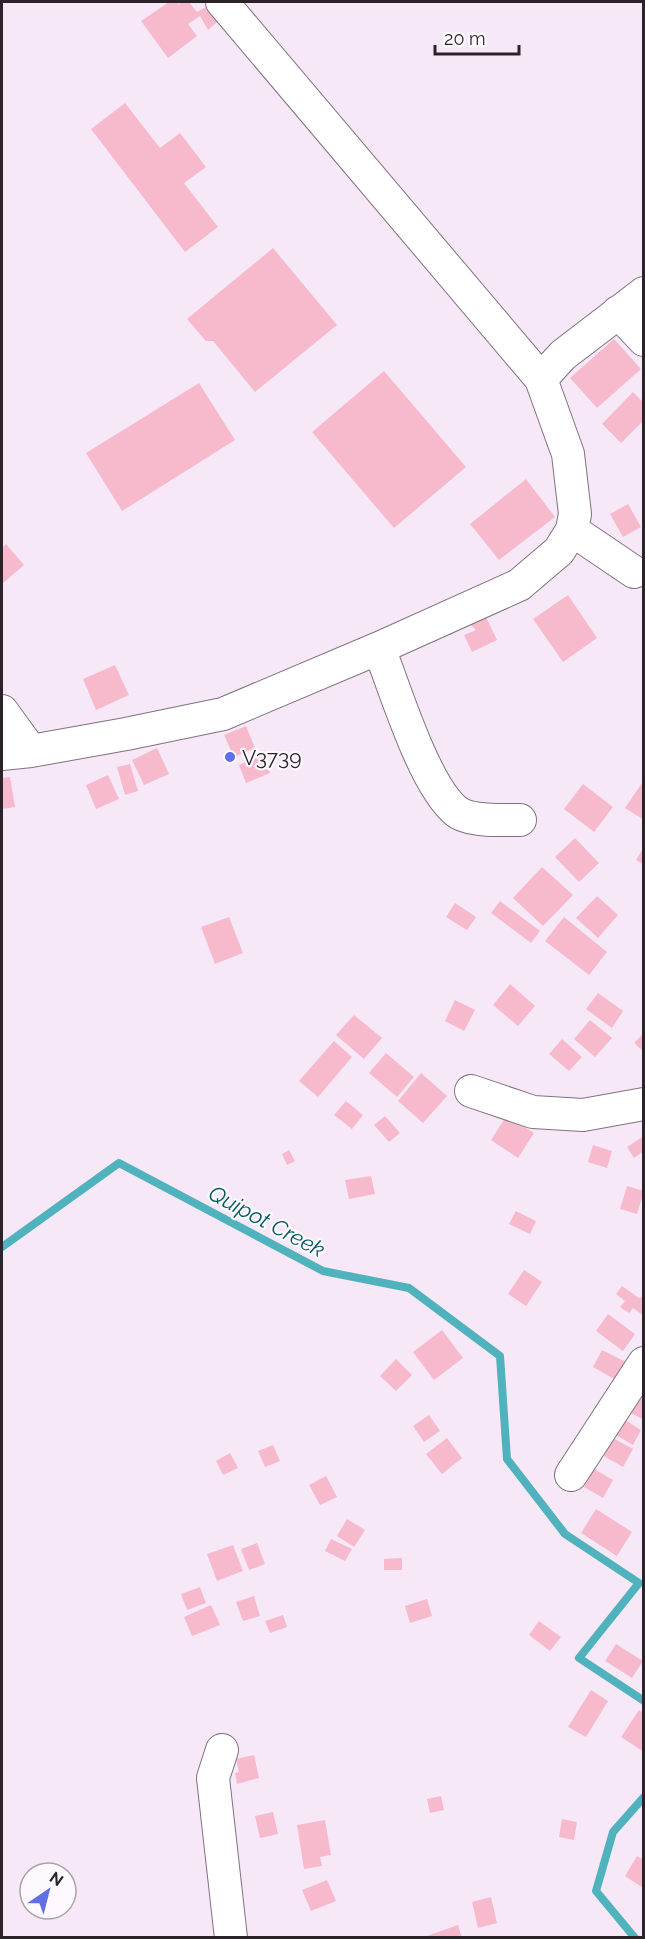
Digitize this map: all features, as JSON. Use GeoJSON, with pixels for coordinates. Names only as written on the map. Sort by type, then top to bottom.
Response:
{"type":"FeatureCollection","features":[{"type":"Feature","properties":{"kind":"street"},"geometry":{"type":"LineString","coordinates":[[2,711],[16,753],[126,735],[223,714],[379,648],[519,585],[559,551],[572,530],[575,514],[568,454],[542,379],[222,2]]}},
{"type":"Feature","properties":{"kind":"street"},"geometry":{"type":"LineString","coordinates":[[542,379],[563,355],[644,292]]}},
{"type":"Feature","properties":{"kind":"street"},"geometry":{"type":"LineString","coordinates":[[618,312],[644,340]]}},
{"type":"Feature","properties":{"kind":"street"},"geometry":{"type":"LineString","coordinates":[[572,530],[634,572]]}},
{"type":"Feature","properties":{"kind":"street"},"geometry":{"type":"LineString","coordinates":[[379,648],[421,756],[438,790],[457,813],[477,818],[520,820]]}},
{"type":"Feature","properties":{"kind":"street"},"geometry":{"type":"LineString","coordinates":[[471,1090],[533,1112],[583,1115],[644,1104]]}},
{"type":"Feature","properties":{"kind":"street"},"geometry":{"type":"LineString","coordinates":[[571,1475],[644,1363]]}},
{"type":"Feature","properties":{"kind":"street"},"geometry":{"type":"LineString","coordinates":[[222,1750],[213,1778],[231,1938]]}},
{"type":"Feature","properties":{"kind":"building"},"geometry":{"type":"Polygon","coordinates":[[[169,2],[179,4],[189,2],[197,12],[215,2],[224,16],[208,30],[200,16],[188,24],[197,36],[168,58],[141,21],[169,2]]]}},
{"type":"Feature","properties":{"kind":"building"},"geometry":{"type":"Polygon","coordinates":[[[125,103],[160,148],[180,133],[206,167],[184,183],[218,227],[185,252],[91,129],[125,103]]]}},
{"type":"Feature","properties":{"kind":"building"},"geometry":{"type":"Polygon","coordinates":[[[273,248],[337,325],[255,392],[213,341],[206,341],[187,319],[273,248]]]}},
{"type":"Feature","properties":{"kind":"building"},"geometry":{"type":"Polygon","coordinates":[[[614,339],[641,369],[597,408],[570,378],[614,339]]]}},
{"type":"Feature","properties":{"kind":"building"},"geometry":{"type":"Polygon","coordinates":[[[384,371],[466,467],[394,528],[312,432],[384,371]]]}},
{"type":"Feature","properties":{"kind":"building"},"geometry":{"type":"Polygon","coordinates":[[[199,383],[235,440],[122,511],[86,453],[199,383]]]}},
{"type":"Feature","properties":{"kind":"building"},"geometry":{"type":"Polygon","coordinates":[[[633,392],[644,403],[644,420],[621,443],[602,424],[633,392]]]}},
{"type":"Feature","properties":{"kind":"building"},"geometry":{"type":"Polygon","coordinates":[[[526,479],[555,517],[499,560],[470,524],[526,479]]]}},
{"type":"Feature","properties":{"kind":"building"},"geometry":{"type":"Polygon","coordinates":[[[628,504],[641,527],[623,537],[610,514],[628,504]]]}},
{"type":"Feature","properties":{"kind":"building"},"geometry":{"type":"Polygon","coordinates":[[[6,544],[24,565],[2,584],[2,548],[6,544]]]}},
{"type":"Feature","properties":{"kind":"building"},"geometry":{"type":"Polygon","coordinates":[[[568,595],[597,638],[563,662],[533,619],[568,595]]]}},
{"type":"Feature","properties":{"kind":"building"},"geometry":{"type":"Polygon","coordinates":[[[486,617],[497,640],[472,652],[464,635],[476,630],[470,624],[486,617]]]}},
{"type":"Feature","properties":{"kind":"building"},"geometry":{"type":"Polygon","coordinates":[[[115,665],[129,695],[96,710],[83,679],[115,665]]]}},
{"type":"Feature","properties":{"kind":"building"},"geometry":{"type":"Polygon","coordinates":[[[246,726],[255,748],[234,757],[224,735],[246,726]]]}},
{"type":"Feature","properties":{"kind":"building"},"geometry":{"type":"Polygon","coordinates":[[[157,748],[169,774],[144,785],[132,760],[157,748]]]}},
{"type":"Feature","properties":{"kind":"building"},"geometry":{"type":"Polygon","coordinates":[[[263,755],[270,773],[246,783],[239,765],[263,755]]]}},
{"type":"Feature","properties":{"kind":"building"},"geometry":{"type":"Polygon","coordinates":[[[130,764],[138,791],[125,795],[117,767],[130,764]]]}},
{"type":"Feature","properties":{"kind":"building"},"geometry":{"type":"Polygon","coordinates":[[[108,775],[119,799],[96,809],[86,785],[108,775]]]}},
{"type":"Feature","properties":{"kind":"building"},"geometry":{"type":"Polygon","coordinates":[[[10,777],[15,807],[2,809],[2,778],[10,777]]]}},
{"type":"Feature","properties":{"kind":"building"},"geometry":{"type":"Polygon","coordinates":[[[644,780],[644,820],[625,808],[644,780]]]}},
{"type":"Feature","properties":{"kind":"building"},"geometry":{"type":"Polygon","coordinates":[[[583,784],[613,807],[594,832],[564,809],[583,784]]]}},
{"type":"Feature","properties":{"kind":"building"},"geometry":{"type":"Polygon","coordinates":[[[575,838],[599,863],[579,882],[555,857],[575,838]]]}},
{"type":"Feature","properties":{"kind":"building"},"geometry":{"type":"Polygon","coordinates":[[[644,847],[644,865],[636,860],[644,847]]]}},
{"type":"Feature","properties":{"kind":"building"},"geometry":{"type":"Polygon","coordinates":[[[542,867],[573,895],[543,926],[513,898],[542,867]]]}},
{"type":"Feature","properties":{"kind":"building"},"geometry":{"type":"Polygon","coordinates":[[[597,896],[618,915],[598,938],[576,918],[597,896]]]}},
{"type":"Feature","properties":{"kind":"building"},"geometry":{"type":"Polygon","coordinates":[[[500,901],[540,931],[531,943],[491,913],[500,901]]]}},
{"type":"Feature","properties":{"kind":"building"},"geometry":{"type":"Polygon","coordinates":[[[455,903],[476,917],[467,930],[446,917],[455,903]]]}},
{"type":"Feature","properties":{"kind":"building"},"geometry":{"type":"Polygon","coordinates":[[[229,917],[243,953],[215,964],[201,927],[229,917]]]}},
{"type":"Feature","properties":{"kind":"building"},"geometry":{"type":"Polygon","coordinates":[[[564,917],[607,952],[589,975],[545,941],[564,917]]]}},
{"type":"Feature","properties":{"kind":"building"},"geometry":{"type":"Polygon","coordinates":[[[510,984],[535,1006],[518,1026],[493,1005],[510,984]]]}},
{"type":"Feature","properties":{"kind":"building"},"geometry":{"type":"Polygon","coordinates":[[[598,993],[623,1011],[612,1028],[586,1009],[598,993]]]}},
{"type":"Feature","properties":{"kind":"building"},"geometry":{"type":"Polygon","coordinates":[[[455,1000],[475,1010],[464,1031],[445,1021],[455,1000]]]}},
{"type":"Feature","properties":{"kind":"building"},"geometry":{"type":"Polygon","coordinates":[[[354,1015],[382,1038],[364,1059],[336,1035],[354,1015]]]}},
{"type":"Feature","properties":{"kind":"building"},"geometry":{"type":"Polygon","coordinates":[[[590,1020],[612,1038],[595,1057],[574,1039],[590,1020]]]}},
{"type":"Feature","properties":{"kind":"building"},"geometry":{"type":"Polygon","coordinates":[[[644,1033],[644,1052],[634,1043],[644,1033]]]}},
{"type":"Feature","properties":{"kind":"building"},"geometry":{"type":"Polygon","coordinates":[[[562,1039],[582,1057],[569,1071],[549,1054],[562,1039]]]}},
{"type":"Feature","properties":{"kind":"building"},"geometry":{"type":"Polygon","coordinates":[[[334,1041],[352,1057],[318,1097],[299,1081],[334,1041]]]}},
{"type":"Feature","properties":{"kind":"building"},"geometry":{"type":"Polygon","coordinates":[[[386,1053],[414,1077],[397,1097],[369,1073],[386,1053]]]}},
{"type":"Feature","properties":{"kind":"building"},"geometry":{"type":"Polygon","coordinates":[[[421,1073],[447,1096],[423,1123],[398,1101],[421,1073]]]}},
{"type":"Feature","properties":{"kind":"building"},"geometry":{"type":"Polygon","coordinates":[[[346,1101],[363,1115],[352,1129],[334,1115],[346,1101]]]}},
{"type":"Feature","properties":{"kind":"building"},"geometry":{"type":"Polygon","coordinates":[[[507,1115],[534,1133],[518,1158],[491,1140],[507,1115]]]}},
{"type":"Feature","properties":{"kind":"building"},"geometry":{"type":"Polygon","coordinates":[[[385,1116],[400,1133],[389,1142],[374,1125],[385,1116]]]}},
{"type":"Feature","properties":{"kind":"building"},"geometry":{"type":"Polygon","coordinates":[[[644,1136],[644,1151],[634,1158],[627,1147],[644,1136]]]}},
{"type":"Feature","properties":{"kind":"building"},"geometry":{"type":"Polygon","coordinates":[[[593,1145],[612,1151],[607,1168],[588,1162],[593,1145]]]}},
{"type":"Feature","properties":{"kind":"building"},"geometry":{"type":"Polygon","coordinates":[[[289,1150],[295,1161],[287,1165],[282,1154],[289,1150]]]}},
{"type":"Feature","properties":{"kind":"building"},"geometry":{"type":"Polygon","coordinates":[[[371,1176],[375,1194],[349,1199],[345,1180],[371,1176]]]}},
{"type":"Feature","properties":{"kind":"building"},"geometry":{"type":"Polygon","coordinates":[[[627,1186],[644,1191],[637,1214],[620,1209],[627,1186]]]}},
{"type":"Feature","properties":{"kind":"building"},"geometry":{"type":"Polygon","coordinates":[[[516,1211],[536,1221],[530,1234],[509,1224],[516,1211]]]}},
{"type":"Feature","properties":{"kind":"building"},"geometry":{"type":"Polygon","coordinates":[[[524,1270],[542,1282],[526,1306],[508,1294],[524,1270]]]}},
{"type":"Feature","properties":{"kind":"building"},"geometry":{"type":"Polygon","coordinates":[[[622,1286],[639,1298],[644,1296],[644,1316],[633,1308],[629,1313],[620,1307],[625,1301],[616,1294],[622,1286]]]}},
{"type":"Feature","properties":{"kind":"building"},"geometry":{"type":"Polygon","coordinates":[[[608,1314],[635,1334],[623,1351],[596,1331],[608,1314]]]}},
{"type":"Feature","properties":{"kind":"building"},"geometry":{"type":"Polygon","coordinates":[[[442,1330],[463,1358],[434,1380],[413,1352],[442,1330]]]}},
{"type":"Feature","properties":{"kind":"building"},"geometry":{"type":"Polygon","coordinates":[[[602,1350],[626,1362],[616,1380],[593,1367],[602,1350]]]}},
{"type":"Feature","properties":{"kind":"building"},"geometry":{"type":"Polygon","coordinates":[[[396,1359],[412,1375],[396,1391],[380,1376],[396,1359]]]}},
{"type":"Feature","properties":{"kind":"building"},"geometry":{"type":"Polygon","coordinates":[[[640,1398],[644,1400],[644,1420],[631,1413],[640,1398]]]}},
{"type":"Feature","properties":{"kind":"building"},"geometry":{"type":"Polygon","coordinates":[[[429,1415],[440,1431],[424,1442],[413,1426],[429,1415]]]}},
{"type":"Feature","properties":{"kind":"building"},"geometry":{"type":"Polygon","coordinates":[[[625,1420],[641,1430],[633,1445],[616,1435],[625,1420]]]}},
{"type":"Feature","properties":{"kind":"building"},"geometry":{"type":"Polygon","coordinates":[[[447,1438],[462,1458],[442,1474],[426,1454],[447,1438]]]}},
{"type":"Feature","properties":{"kind":"building"},"geometry":{"type":"Polygon","coordinates":[[[613,1438],[633,1449],[623,1467],[604,1456],[613,1438]]]}},
{"type":"Feature","properties":{"kind":"building"},"geometry":{"type":"Polygon","coordinates":[[[273,1445],[280,1461],[265,1467],[258,1451],[273,1445]]]}},
{"type":"Feature","properties":{"kind":"building"},"geometry":{"type":"Polygon","coordinates":[[[230,1453],[238,1468],[223,1475],[216,1461],[230,1453]]]}},
{"type":"Feature","properties":{"kind":"building"},"geometry":{"type":"Polygon","coordinates":[[[594,1469],[613,1480],[603,1498],[584,1487],[594,1469]]]}},
{"type":"Feature","properties":{"kind":"building"},"geometry":{"type":"Polygon","coordinates":[[[326,1476],[337,1497],[320,1505],[309,1485],[326,1476]]]}},
{"type":"Feature","properties":{"kind":"building"},"geometry":{"type":"Polygon","coordinates":[[[596,1509],[632,1532],[617,1556],[581,1533],[596,1509]]]}},
{"type":"Feature","properties":{"kind":"building"},"geometry":{"type":"Polygon","coordinates":[[[347,1519],[365,1530],[354,1547],[337,1536],[347,1519]]]}},
{"type":"Feature","properties":{"kind":"building"},"geometry":{"type":"Polygon","coordinates":[[[331,1539],[352,1549],[345,1561],[325,1551],[331,1539]]]}},
{"type":"Feature","properties":{"kind":"building"},"geometry":{"type":"Polygon","coordinates":[[[257,1543],[265,1564],[249,1570],[241,1549],[257,1543]]]}},
{"type":"Feature","properties":{"kind":"building"},"geometry":{"type":"Polygon","coordinates":[[[233,1545],[243,1571],[217,1581],[207,1554],[233,1545]]]}},
{"type":"Feature","properties":{"kind":"building"},"geometry":{"type":"Polygon","coordinates":[[[402,1558],[402,1570],[384,1570],[384,1559],[402,1558]]]}},
{"type":"Feature","properties":{"kind":"building"},"geometry":{"type":"Polygon","coordinates":[[[200,1587],[206,1603],[187,1610],[181,1594],[200,1587]]]}},
{"type":"Feature","properties":{"kind":"building"},"geometry":{"type":"Polygon","coordinates":[[[254,1596],[260,1616],[243,1621],[236,1602],[254,1596]]]}},
{"type":"Feature","properties":{"kind":"building"},"geometry":{"type":"Polygon","coordinates":[[[427,1599],[432,1616],[410,1623],[405,1606],[427,1599]]]}},
{"type":"Feature","properties":{"kind":"building"},"geometry":{"type":"Polygon","coordinates":[[[211,1605],[220,1625],[192,1636],[184,1617],[211,1605]]]}},
{"type":"Feature","properties":{"kind":"building"},"geometry":{"type":"Polygon","coordinates":[[[283,1615],[287,1627],[270,1633],[265,1621],[283,1615]]]}},
{"type":"Feature","properties":{"kind":"building"},"geometry":{"type":"Polygon","coordinates":[[[539,1621],[561,1637],[550,1651],[529,1635],[539,1621]]]}},
{"type":"Feature","properties":{"kind":"building"},"geometry":{"type":"Polygon","coordinates":[[[616,1644],[643,1661],[632,1678],[605,1661],[616,1644]]]}},
{"type":"Feature","properties":{"kind":"building"},"geometry":{"type":"Polygon","coordinates":[[[591,1690],[608,1701],[586,1737],[568,1727],[591,1690]]]}},
{"type":"Feature","properties":{"kind":"building"},"geometry":{"type":"Polygon","coordinates":[[[639,1710],[644,1713],[644,1752],[621,1737],[639,1710]]]}},
{"type":"Feature","properties":{"kind":"building"},"geometry":{"type":"Polygon","coordinates":[[[254,1755],[259,1778],[237,1784],[235,1773],[239,1772],[236,1759],[254,1755]]]}},
{"type":"Feature","properties":{"kind":"building"},"geometry":{"type":"Polygon","coordinates":[[[441,1796],[444,1810],[430,1813],[427,1799],[441,1796]]]}},
{"type":"Feature","properties":{"kind":"building"},"geometry":{"type":"Polygon","coordinates":[[[273,1812],[278,1834],[260,1838],[255,1816],[273,1812]]]}},
{"type":"Feature","properties":{"kind":"building"},"geometry":{"type":"Polygon","coordinates":[[[562,1819],[577,1822],[574,1840],[559,1837],[562,1819]]]}},
{"type":"Feature","properties":{"kind":"building"},"geometry":{"type":"Polygon","coordinates":[[[325,1820],[331,1855],[320,1857],[322,1866],[304,1869],[297,1825],[325,1820]]]}},
{"type":"Feature","properties":{"kind":"building"},"geometry":{"type":"Polygon","coordinates":[[[637,1856],[644,1860],[643,1888],[625,1876],[637,1856]]]}},
{"type":"Feature","properties":{"kind":"building"},"geometry":{"type":"Polygon","coordinates":[[[327,1880],[336,1901],[311,1911],[302,1890],[327,1880]]]}},
{"type":"Feature","properties":{"kind":"building"},"geometry":{"type":"Polygon","coordinates":[[[491,1897],[497,1923],[478,1928],[472,1902],[491,1897]]]}},
{"type":"Feature","properties":{"kind":"building"},"geometry":{"type":"Polygon","coordinates":[[[458,1925],[462,1938],[424,1938],[424,1937],[458,1925]]]}},
{"type":"Feature","properties":{"kind":"waterway","name":"Quipot Creek"},"geometry":{"type":"LineString","coordinates":[[2,1247],[119,1163],[323,1271],[409,1288],[500,1356],[507,1459],[565,1534],[639,1583],[579,1658],[644,1701]]}},
{"type":"Feature","properties":{"kind":"waterway","name":"Quipot Creek"},"geometry":{"type":"LineString","coordinates":[[635,1938],[596,1891],[613,1832],[644,1797]]}},
{"type":"Feature","properties":{"kind":"place","name":"V3739"},"geometry":{"type":"Point","coordinates":[230,757]}}]}
